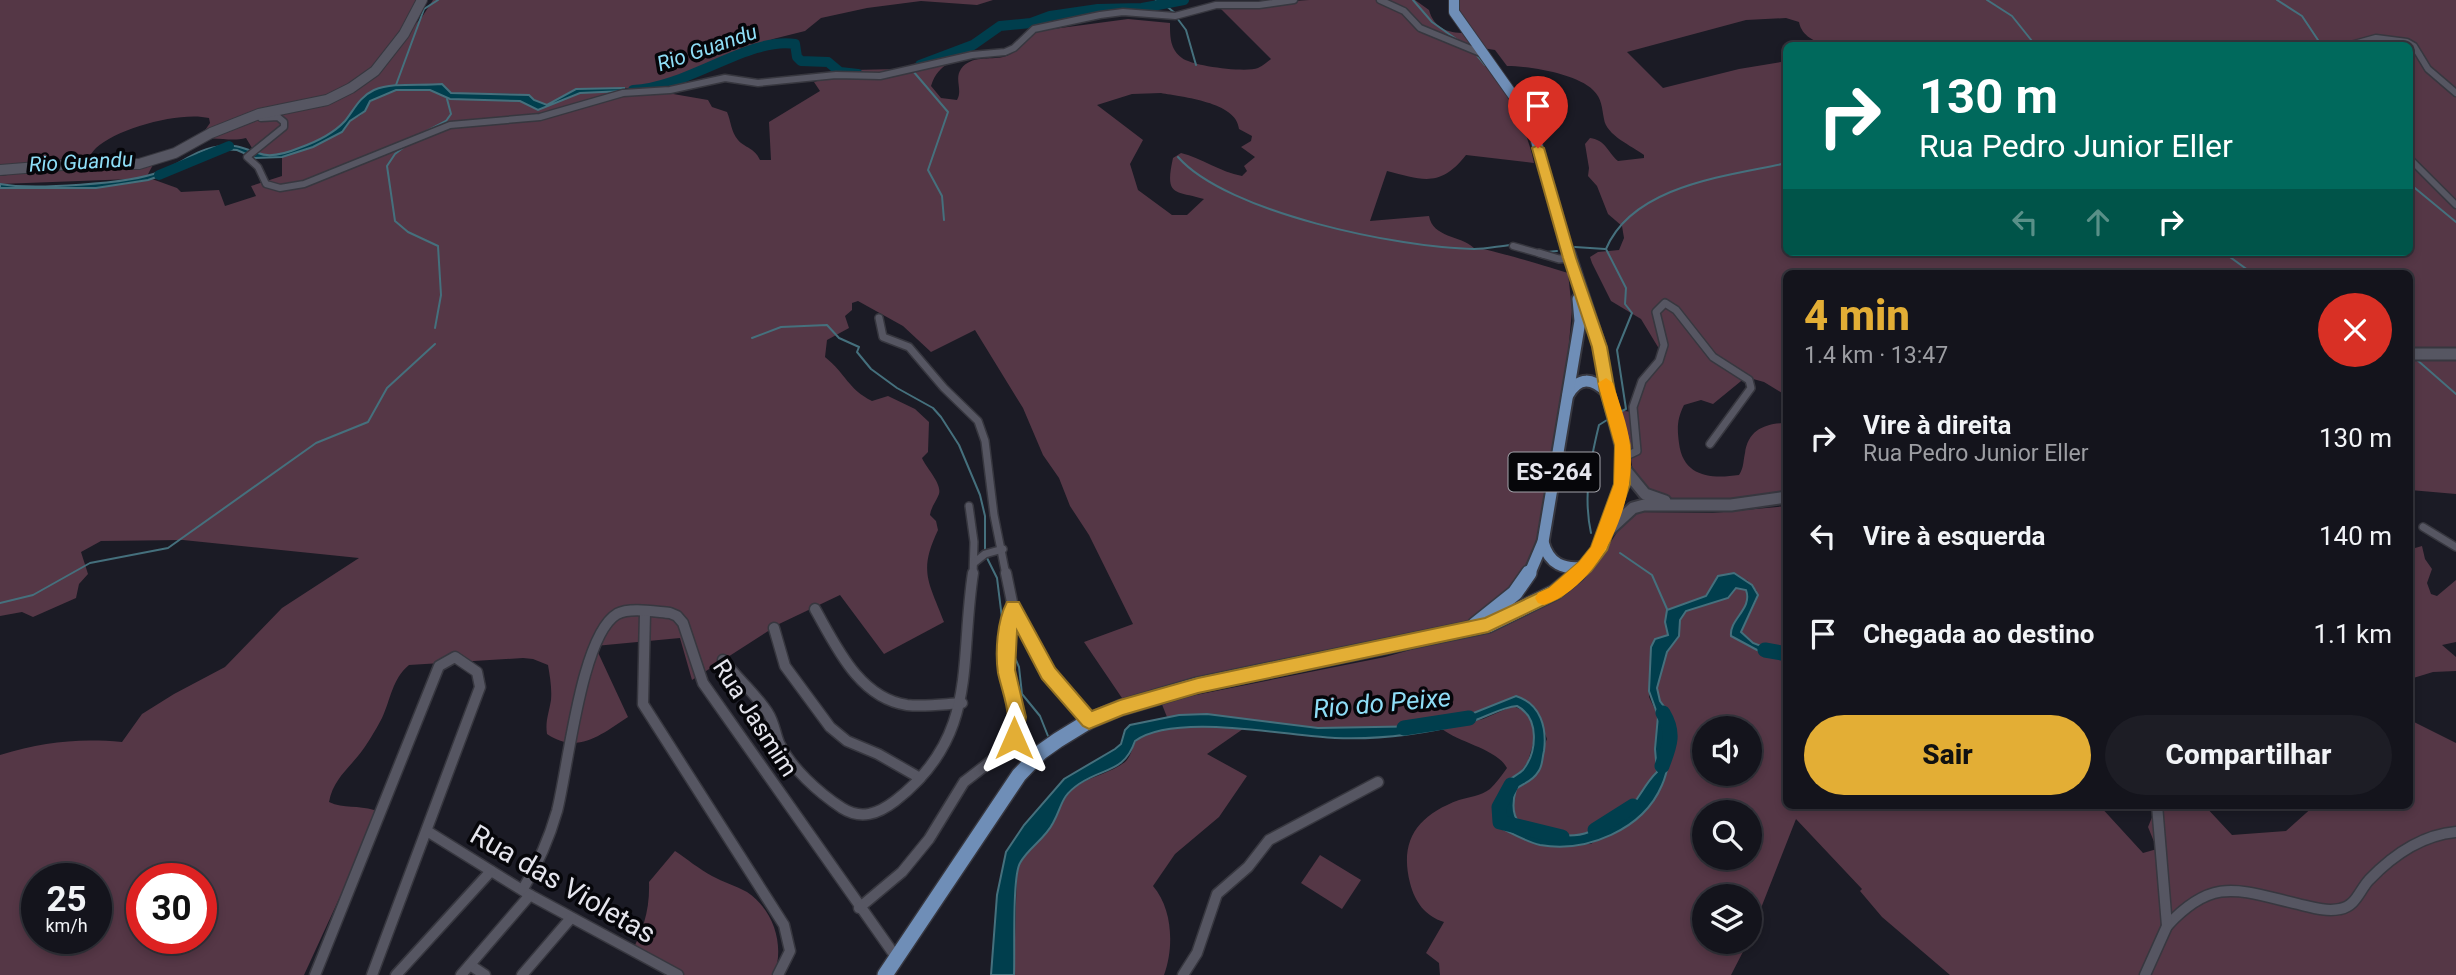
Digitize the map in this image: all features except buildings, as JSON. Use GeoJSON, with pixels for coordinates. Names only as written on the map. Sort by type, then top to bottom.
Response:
{"type":"FeatureCollection","features":[{"type":"Feature","properties":{"kind":"main road"},"geometry":{"type":"LineString","coordinates":[[1454,0],[1454,12],[1522,108],[1534,134],[1570,258],[1600,347],[1607,392]]}},
{"type":"Feature","properties":{"kind":"main road"},"geometry":{"type":"LineString","coordinates":[[1565,402],[1580,321],[1575,273]]}},
{"type":"Feature","properties":{"kind":"main road"},"geometry":{"type":"LineString","coordinates":[[1565,402],[1573,383],[1579,381],[1593,381],[1607,392]]}},
{"type":"Feature","properties":{"kind":"main road","name":"ES-264"},"geometry":{"type":"LineString","coordinates":[[885,975],[1019,775],[1041,752],[1089,721],[1120,708],[1198,685],[1488,625],[1555,592],[1585,567],[1598,550],[1622,484],[1623,462],[1607,392]]}},
{"type":"Feature","properties":{"kind":"main road","name":"ES-264"},"geometry":{"type":"LineString","coordinates":[[1466,631],[1515,593],[1527,578],[1543,542],[1565,402]]}},
{"type":"Feature","properties":{"kind":"main road"},"geometry":{"type":"LineString","coordinates":[[1543,542],[1546,554],[1553,563],[1571,569],[1585,567]]}},
{"type":"Feature","properties":{"kind":"street"},"geometry":{"type":"LineString","coordinates":[[0,170],[87,163],[139,164],[175,153],[236,122],[268,111],[327,100],[362,81],[374,71],[404,34],[422,0]]}},
{"type":"Feature","properties":{"kind":"street"},"geometry":{"type":"LineString","coordinates":[[236,122],[266,117],[282,119],[285,126],[281,132],[247,155],[260,170],[266,184],[290,187],[335,172],[450,125],[540,117],[623,93],[670,90],[708,80],[731,78],[766,83],[836,75],[880,76],[972,55],[1005,52],[1014,48],[1034,30],[1100,15],[1124,12],[1176,16],[1216,5],[1259,5],[1294,0]]}},
{"type":"Feature","properties":{"kind":"street"},"geometry":{"type":"LineString","coordinates":[[1380,0],[1404,10],[1416,26],[1483,54]]}},
{"type":"Feature","properties":{"kind":"street"},"geometry":{"type":"LineString","coordinates":[[2362,42],[2376,38],[2407,42]]}},
{"type":"Feature","properties":{"kind":"street"},"geometry":{"type":"LineString","coordinates":[[2413,45],[2428,69],[2456,93]]}},
{"type":"Feature","properties":{"kind":"street"},"geometry":{"type":"LineString","coordinates":[[2413,162],[2456,205]]}},
{"type":"Feature","properties":{"kind":"street"},"geometry":{"type":"LineString","coordinates":[[1513,246],[1559,259],[1570,258]]}},
{"type":"Feature","properties":{"kind":"street"},"geometry":{"type":"LineString","coordinates":[[1710,444],[1751,388],[1749,380],[1713,357],[1676,310],[1665,303],[1656,312],[1664,345],[1659,361],[1642,381],[1633,407],[1637,451],[1623,462],[1636,487],[1659,500],[1731,505]]}},
{"type":"Feature","properties":{"kind":"street"},"geometry":{"type":"LineString","coordinates":[[879,318],[883,337],[905,345],[973,415],[982,429],[994,515],[1013,607],[1048,674],[1089,721]]}},
{"type":"Feature","properties":{"kind":"street"},"geometry":{"type":"LineString","coordinates":[[2413,354],[2456,354]]}},
{"type":"Feature","properties":{"kind":"street"},"geometry":{"type":"LineString","coordinates":[[1606,532],[1633,508],[1644,505],[1731,505],[1783,498]]}},
{"type":"Feature","properties":{"kind":"street"},"geometry":{"type":"LineString","coordinates":[[723,660],[770,717],[778,740],[789,758],[839,806],[862,816],[873,815],[902,796],[920,778],[951,738],[962,703],[968,605],[975,562],[969,506]]}},
{"type":"Feature","properties":{"kind":"street"},"geometry":{"type":"LineString","coordinates":[[2423,527],[2456,547]]}},
{"type":"Feature","properties":{"kind":"street"},"geometry":{"type":"LineString","coordinates":[[975,562],[985,554],[1003,549]]}},
{"type":"Feature","properties":{"kind":"street"},"geometry":{"type":"LineString","coordinates":[[859,908],[900,876],[935,830],[964,782],[1000,755],[1014,738],[1017,717],[1006,670],[1007,633],[1013,607]]}},
{"type":"Feature","properties":{"kind":"street"},"geometry":{"type":"LineString","coordinates":[[815,609],[833,641],[862,680],[882,696],[903,704],[962,703]]}},
{"type":"Feature","properties":{"kind":"street","name":"Rua Jasmim"},"geometry":{"type":"LineString","coordinates":[[526,892],[548,840],[584,677],[596,647],[615,615],[626,611],[675,615],[682,621],[703,683],[896,957]]}},
{"type":"Feature","properties":{"kind":"street"},"geometry":{"type":"LineString","coordinates":[[645,612],[643,704],[668,748],[791,939],[791,957],[778,975]]}},
{"type":"Feature","properties":{"kind":"street"},"geometry":{"type":"LineString","coordinates":[[774,628],[785,666],[830,727],[847,741],[878,754],[920,778]]}},
{"type":"Feature","properties":{"kind":"street"},"geometry":{"type":"LineString","coordinates":[[315,975],[439,666],[455,657],[471,666],[481,682],[372,975]]}},
{"type":"Feature","properties":{"kind":"street"},"geometry":{"type":"LineString","coordinates":[[1183,975],[1197,953],[1217,894],[1248,867],[1269,840],[1378,782]]}},
{"type":"Feature","properties":{"kind":"street"},"geometry":{"type":"LineString","coordinates":[[2157,809],[2166,926]]}},
{"type":"Feature","properties":{"kind":"street","name":"Rua das Violetas"},"geometry":{"type":"LineString","coordinates":[[427,831],[571,918],[678,975]]}},
{"type":"Feature","properties":{"kind":"street"},"geometry":{"type":"LineString","coordinates":[[2145,975],[2166,926],[2183,906],[2210,890],[2243,891],[2309,906],[2346,908],[2355,902],[2367,883],[2412,847],[2427,837],[2456,832]]}},
{"type":"Feature","properties":{"kind":"street"},"geometry":{"type":"LineString","coordinates":[[396,975],[491,870]]}},
{"type":"Feature","properties":{"kind":"street"},"geometry":{"type":"LineString","coordinates":[[460,975],[526,892]]}},
{"type":"Feature","properties":{"kind":"street"},"geometry":{"type":"LineString","coordinates":[[522,975],[571,918]]}},
{"type":"Feature","properties":{"kind":"street"},"geometry":{"type":"LineString","coordinates":[[470,965],[485,975]]}},
{"type":"Feature","properties":{"kind":"shaded area"},"geometry":{"type":"Polygon","coordinates":[[[0,0],[423,0],[367,74],[334,96],[277,110],[199,139],[210,123],[209,118],[197,116],[166,119],[119,134],[96,148],[81,164],[0,173],[0,0]]]}},
{"type":"Feature","properties":{"kind":"shaded area"},"geometry":{"type":"Polygon","coordinates":[[[433,0],[993,0],[977,5],[921,1],[867,8],[821,18],[805,31],[773,39],[691,76],[637,88],[583,88],[547,105],[521,94],[451,93],[442,84],[389,86],[364,97],[344,122],[326,137],[290,152],[266,155],[255,153],[246,138],[205,139],[248,121],[358,86],[422,17],[433,0]]]}},
{"type":"Feature","properties":{"kind":"shaded area"},"geometry":{"type":"Polygon","coordinates":[[[1309,0],[1415,0],[1429,10],[1434,21],[1442,28],[1465,33],[1497,79],[1523,127],[1534,163],[1466,155],[1448,173],[1430,179],[1387,171],[1370,221],[1429,216],[1441,232],[1474,248],[1568,273],[1572,310],[1567,365],[1552,472],[1536,549],[1513,590],[1466,624],[1124,701],[1084,642],[1133,624],[1089,535],[1070,506],[1059,478],[1043,455],[1023,408],[975,330],[931,352],[903,326],[858,301],[852,303],[852,310],[845,316],[849,328],[827,340],[825,357],[852,386],[872,401],[888,396],[915,409],[929,422],[928,452],[922,458],[936,480],[939,494],[930,515],[936,521],[938,530],[928,556],[927,567],[930,586],[944,622],[884,654],[840,595],[779,624],[692,680],[680,638],[595,646],[628,717],[589,740],[569,743],[547,734],[551,696],[548,665],[523,658],[409,665],[395,683],[371,738],[333,788],[329,802],[374,810],[377,816],[304,975],[0,975],[0,755],[61,742],[122,742],[142,714],[225,667],[282,608],[359,558],[183,540],[101,541],[81,552],[88,574],[79,584],[76,598],[33,617],[22,612],[0,616],[0,188],[96,188],[152,179],[181,192],[219,190],[225,206],[256,196],[251,186],[282,176],[282,157],[313,147],[345,129],[350,121],[361,115],[370,101],[396,90],[430,90],[449,99],[520,101],[538,110],[580,93],[650,90],[708,100],[712,107],[727,112],[734,134],[741,143],[760,160],[771,160],[769,122],[820,91],[814,82],[853,70],[898,69],[971,46],[943,67],[931,86],[941,98],[957,100],[959,73],[965,65],[975,60],[1009,55],[1038,31],[1128,19],[1170,23],[1173,47],[1188,61],[1242,70],[1258,68],[1271,59],[1218,6],[1309,0]],[[1161,93],[1132,94],[1097,105],[1143,140],[1130,164],[1138,190],[1172,215],[1187,215],[1204,199],[1180,193],[1171,186],[1173,158],[1181,153],[1242,176],[1247,171],[1244,166],[1255,157],[1241,147],[1251,141],[1252,136],[1239,129],[1236,120],[1229,113],[1194,99],[1161,93]]]}},
{"type":"Feature","properties":{"kind":"shaded area"},"geometry":{"type":"Polygon","coordinates":[[[1457,0],[2456,0],[2456,353],[2413,354],[2413,270],[1783,270],[1783,394],[1764,382],[1746,377],[1713,404],[1701,400],[1684,405],[1678,428],[1682,454],[1692,469],[1709,476],[1729,476],[1739,475],[1747,445],[1754,433],[1765,426],[1783,423],[1783,498],[1729,505],[1653,498],[1633,471],[1628,443],[1617,410],[1632,412],[1640,388],[1659,364],[1661,352],[1641,319],[1611,301],[1592,263],[1590,257],[1598,252],[1619,250],[1624,238],[1622,226],[1608,214],[1597,186],[1588,176],[1585,144],[1590,138],[1600,141],[1618,161],[1644,158],[1644,155],[1609,130],[1598,96],[1586,84],[1552,72],[1507,66],[1495,50],[1482,48],[1458,15],[1457,0]]]}},
{"type":"Feature","properties":{"kind":"shaded area"},"geometry":{"type":"Polygon","coordinates":[[[154,163],[147,176],[132,179],[0,184],[0,176],[62,168],[154,163]]]}},
{"type":"Feature","properties":{"kind":"shaded area"},"geometry":{"type":"Polygon","coordinates":[[[2413,359],[2456,359],[2456,494],[2413,490],[2413,359]]]}},
{"type":"Feature","properties":{"kind":"shaded area"},"geometry":{"type":"Polygon","coordinates":[[[1783,506],[1783,654],[1753,643],[1741,632],[1757,599],[1757,591],[1747,580],[1718,576],[1706,596],[1667,610],[1665,622],[1669,635],[1651,647],[1649,697],[1658,716],[1655,749],[1657,772],[1627,810],[1584,834],[1566,836],[1532,830],[1515,816],[1513,809],[1516,789],[1528,782],[1547,739],[1536,713],[1516,696],[1454,721],[1424,727],[1378,730],[1307,727],[1203,716],[1167,717],[1161,702],[1385,657],[1517,620],[1549,602],[1576,582],[1601,557],[1625,520],[1639,512],[1713,513],[1783,506]]]}},
{"type":"Feature","properties":{"kind":"shaded area"},"geometry":{"type":"Polygon","coordinates":[[[2422,546],[2425,559],[2432,569],[2427,583],[2431,594],[2437,596],[2456,580],[2456,642],[2442,645],[2456,657],[2456,671],[2433,672],[2413,678],[2413,547],[2422,546]]]}},
{"type":"Feature","properties":{"kind":"shaded area"},"geometry":{"type":"Polygon","coordinates":[[[1736,588],[1746,590],[1746,602],[1731,636],[1757,650],[1783,659],[1783,809],[2103,809],[2143,853],[2157,849],[2148,827],[2155,809],[2208,809],[2232,835],[2286,831],[2311,809],[2413,809],[2413,722],[2456,743],[2456,975],[1950,975],[1882,917],[1860,891],[1862,889],[1796,819],[1762,905],[1762,884],[1692,884],[1692,954],[1742,954],[1731,975],[1440,975],[1439,963],[1426,953],[1444,922],[1426,912],[1415,896],[1407,868],[1410,842],[1415,831],[1432,813],[1490,789],[1507,768],[1487,751],[1442,729],[1483,719],[1513,706],[1524,711],[1532,722],[1535,737],[1528,761],[1520,773],[1506,784],[1498,826],[1539,845],[1591,844],[1661,788],[1672,717],[1660,701],[1657,688],[1667,652],[1679,636],[1680,620],[1686,611],[1727,598],[1736,588]]]}},
{"type":"Feature","properties":{"kind":"shaded area"},"geometry":{"type":"Polygon","coordinates":[[[1171,728],[1243,729],[1207,754],[1247,776],[1219,817],[1175,854],[1153,886],[1165,906],[1170,929],[1169,953],[1164,975],[1014,975],[1017,867],[1051,826],[1072,790],[1125,762],[1138,738],[1151,732],[1171,728]]]}},
{"type":"Feature","properties":{"kind":"shaded area"},"geometry":{"type":"Polygon","coordinates":[[[675,851],[712,876],[747,892],[764,908],[775,929],[777,941],[774,975],[670,975],[630,955],[645,920],[649,882],[675,851]]]}},
{"type":"Feature","properties":{"kind":"shaded area"},"geometry":{"type":"Polygon","coordinates":[[[1320,855],[1361,880],[1342,909],[1301,883],[1320,855]]]}},
{"type":"Feature","properties":{"kind":"water"},"geometry":{"type":"Polygon","coordinates":[[[442,84],[451,93],[529,95],[547,105],[576,89],[624,88],[624,91],[580,93],[538,110],[520,101],[450,99],[430,90],[396,90],[370,101],[365,111],[350,121],[342,132],[313,147],[282,157],[255,158],[237,150],[221,149],[195,156],[168,173],[148,180],[96,188],[0,188],[0,184],[56,186],[126,180],[167,169],[213,147],[236,146],[268,155],[284,153],[312,143],[335,130],[361,100],[374,90],[398,85],[442,84]]]}},
{"type":"Feature","properties":{"kind":"water"},"geometry":{"type":"Polygon","coordinates":[[[1734,573],[1752,585],[1758,595],[1741,632],[1753,643],[1783,654],[1783,659],[1757,650],[1731,636],[1733,624],[1746,603],[1746,590],[1736,588],[1728,598],[1686,611],[1680,620],[1679,636],[1667,652],[1657,688],[1660,701],[1672,717],[1665,778],[1653,801],[1641,814],[1611,835],[1558,847],[1535,844],[1501,828],[1498,822],[1504,788],[1528,763],[1533,745],[1530,719],[1517,706],[1451,727],[1385,737],[1335,738],[1203,727],[1153,732],[1135,741],[1119,764],[1073,789],[1065,797],[1050,829],[1023,858],[1017,871],[1016,883],[1014,975],[991,975],[997,895],[1006,852],[1024,825],[1064,779],[1115,749],[1121,744],[1125,730],[1130,725],[1179,715],[1207,714],[1318,728],[1431,726],[1456,720],[1516,696],[1537,711],[1545,742],[1540,770],[1534,778],[1516,789],[1515,817],[1532,830],[1566,836],[1584,834],[1604,825],[1631,807],[1657,772],[1655,749],[1658,716],[1649,691],[1651,647],[1655,639],[1668,635],[1665,622],[1667,610],[1706,596],[1718,576],[1734,573]]]}},
{"type":"Feature","properties":{"kind":"waterway"},"geometry":{"type":"LineString","coordinates":[[396,85],[424,9],[438,0]]}},
{"type":"Feature","properties":{"kind":"waterway","name":"Rio Guandu"},"geometry":{"type":"LineString","coordinates":[[1155,6],[1156,0]]}},
{"type":"Feature","properties":{"kind":"waterway","name":"Rio Guandu"},"geometry":{"type":"LineString","coordinates":[[920,65],[973,45],[1000,26],[1031,23],[1050,16],[1098,9],[1142,8],[1184,0]]}},
{"type":"Feature","properties":{"kind":"waterway"},"geometry":{"type":"LineString","coordinates":[[1413,0],[1432,22],[1459,41]]}},
{"type":"Feature","properties":{"kind":"waterway"},"geometry":{"type":"LineString","coordinates":[[1987,0],[2012,16],[2033,42]]}},
{"type":"Feature","properties":{"kind":"waterway"},"geometry":{"type":"LineString","coordinates":[[2277,0],[2302,16],[2319,42]]}},
{"type":"Feature","properties":{"kind":"waterway"},"geometry":{"type":"LineString","coordinates":[[1165,5],[1175,13]]}},
{"type":"Feature","properties":{"kind":"waterway"},"geometry":{"type":"LineString","coordinates":[[1177,18],[1186,30],[1196,65]]}},
{"type":"Feature","properties":{"kind":"waterway","name":"Rio Guandu"},"geometry":{"type":"LineString","coordinates":[[633,90],[675,81],[738,55],[777,44],[795,44],[797,57],[801,61],[828,62],[840,72],[858,74]]}},
{"type":"Feature","properties":{"kind":"waterway"},"geometry":{"type":"LineString","coordinates":[[1475,53],[1485,65]]}},
{"type":"Feature","properties":{"kind":"waterway"},"geometry":{"type":"LineString","coordinates":[[913,71],[948,112],[928,170],[942,196],[944,220]]}},
{"type":"Feature","properties":{"kind":"waterway"},"geometry":{"type":"LineString","coordinates":[[423,133],[446,121],[451,114],[447,99]]}},
{"type":"Feature","properties":{"kind":"waterway","name":"Rio Guandu"},"geometry":{"type":"LineString","coordinates":[[159,175],[229,146]]}},
{"type":"Feature","properties":{"kind":"waterway"},"geometry":{"type":"LineString","coordinates":[[404,147],[387,166],[395,221],[408,232],[438,246],[441,295],[435,328]]}},
{"type":"Feature","properties":{"kind":"waterway"},"geometry":{"type":"LineString","coordinates":[[1178,157],[1202,177],[1235,195],[1317,224],[1403,242],[1442,247],[1479,249],[1511,245]]}},
{"type":"Feature","properties":{"kind":"waterway"},"geometry":{"type":"LineString","coordinates":[[1622,411],[1626,409],[1617,350],[1632,313],[1625,304],[1626,288],[1606,249],[1619,227],[1637,210],[1684,187],[1783,164]]}},
{"type":"Feature","properties":{"kind":"waterway"},"geometry":{"type":"LineString","coordinates":[[2413,186],[2456,222]]}},
{"type":"Feature","properties":{"kind":"waterway"},"geometry":{"type":"LineString","coordinates":[[1575,247],[1605,249]]}},
{"type":"Feature","properties":{"kind":"waterway"},"geometry":{"type":"LineString","coordinates":[[1547,252],[1557,251]]}},
{"type":"Feature","properties":{"kind":"waterway"},"geometry":{"type":"LineString","coordinates":[[2229,256],[2248,270]]}},
{"type":"Feature","properties":{"kind":"waterway"},"geometry":{"type":"LineString","coordinates":[[752,338],[781,327],[827,325],[839,338],[859,347],[857,352],[871,369],[897,388],[933,408],[959,445],[980,495],[985,516],[985,549]]}},
{"type":"Feature","properties":{"kind":"waterway"},"geometry":{"type":"LineString","coordinates":[[0,603],[33,595],[90,563],[168,548],[316,443],[368,422],[387,388],[435,344]]}},
{"type":"Feature","properties":{"kind":"waterway"},"geometry":{"type":"LineString","coordinates":[[2416,359],[2456,394]]}},
{"type":"Feature","properties":{"kind":"waterway"},"geometry":{"type":"LineString","coordinates":[[1591,533],[1588,506],[1590,466],[1599,425],[1607,420]]}},
{"type":"Feature","properties":{"kind":"waterway"},"geometry":{"type":"LineString","coordinates":[[1620,553],[1652,575],[1667,609]]}},
{"type":"Feature","properties":{"kind":"waterway"},"geometry":{"type":"LineString","coordinates":[[987,558],[997,578],[1004,634]]}},
{"type":"Feature","properties":{"kind":"waterway","name":"Rio do Peixe"},"geometry":{"type":"LineString","coordinates":[[1765,650],[1783,653]]}},
{"type":"Feature","properties":{"kind":"waterway"},"geometry":{"type":"LineString","coordinates":[[1013,653],[1019,667],[1022,694],[1040,716],[1048,736]]}},
{"type":"Feature","properties":{"kind":"waterway","name":"Rio do Peixe"},"geometry":{"type":"LineString","coordinates":[[1662,766],[1670,739],[1669,727],[1663,713]]}},
{"type":"Feature","properties":{"kind":"waterway","name":"Rio do Peixe"},"geometry":{"type":"LineString","coordinates":[[1404,728],[1469,718]]}},
{"type":"Feature","properties":{"kind":"waterway","name":"Rio do Peixe"},"geometry":{"type":"LineString","coordinates":[[1511,785],[1499,807],[1500,822],[1562,837]]}},
{"type":"Feature","properties":{"kind":"waterway","name":"Rio do Peixe"},"geometry":{"type":"LineString","coordinates":[[1595,830],[1633,806]]}},
{"type":"Feature","properties":{"kind":"slow traffic"},"geometry":{"type":"LineString","coordinates":[[1544,598],[1585,567],[1598,550],[1622,484],[1623,445],[1606,383]]}},
{"type":"Feature","properties":{"kind":"route"},"geometry":{"type":"LineString","coordinates":[[1014,738],[1017,717],[1006,670],[1007,633],[1013,607],[1048,674],[1089,721],[1120,708],[1198,685],[1488,625],[1555,592],[1585,567],[1598,550],[1622,484],[1623,445],[1607,392],[1600,347],[1570,258],[1538,148]]}}]}
